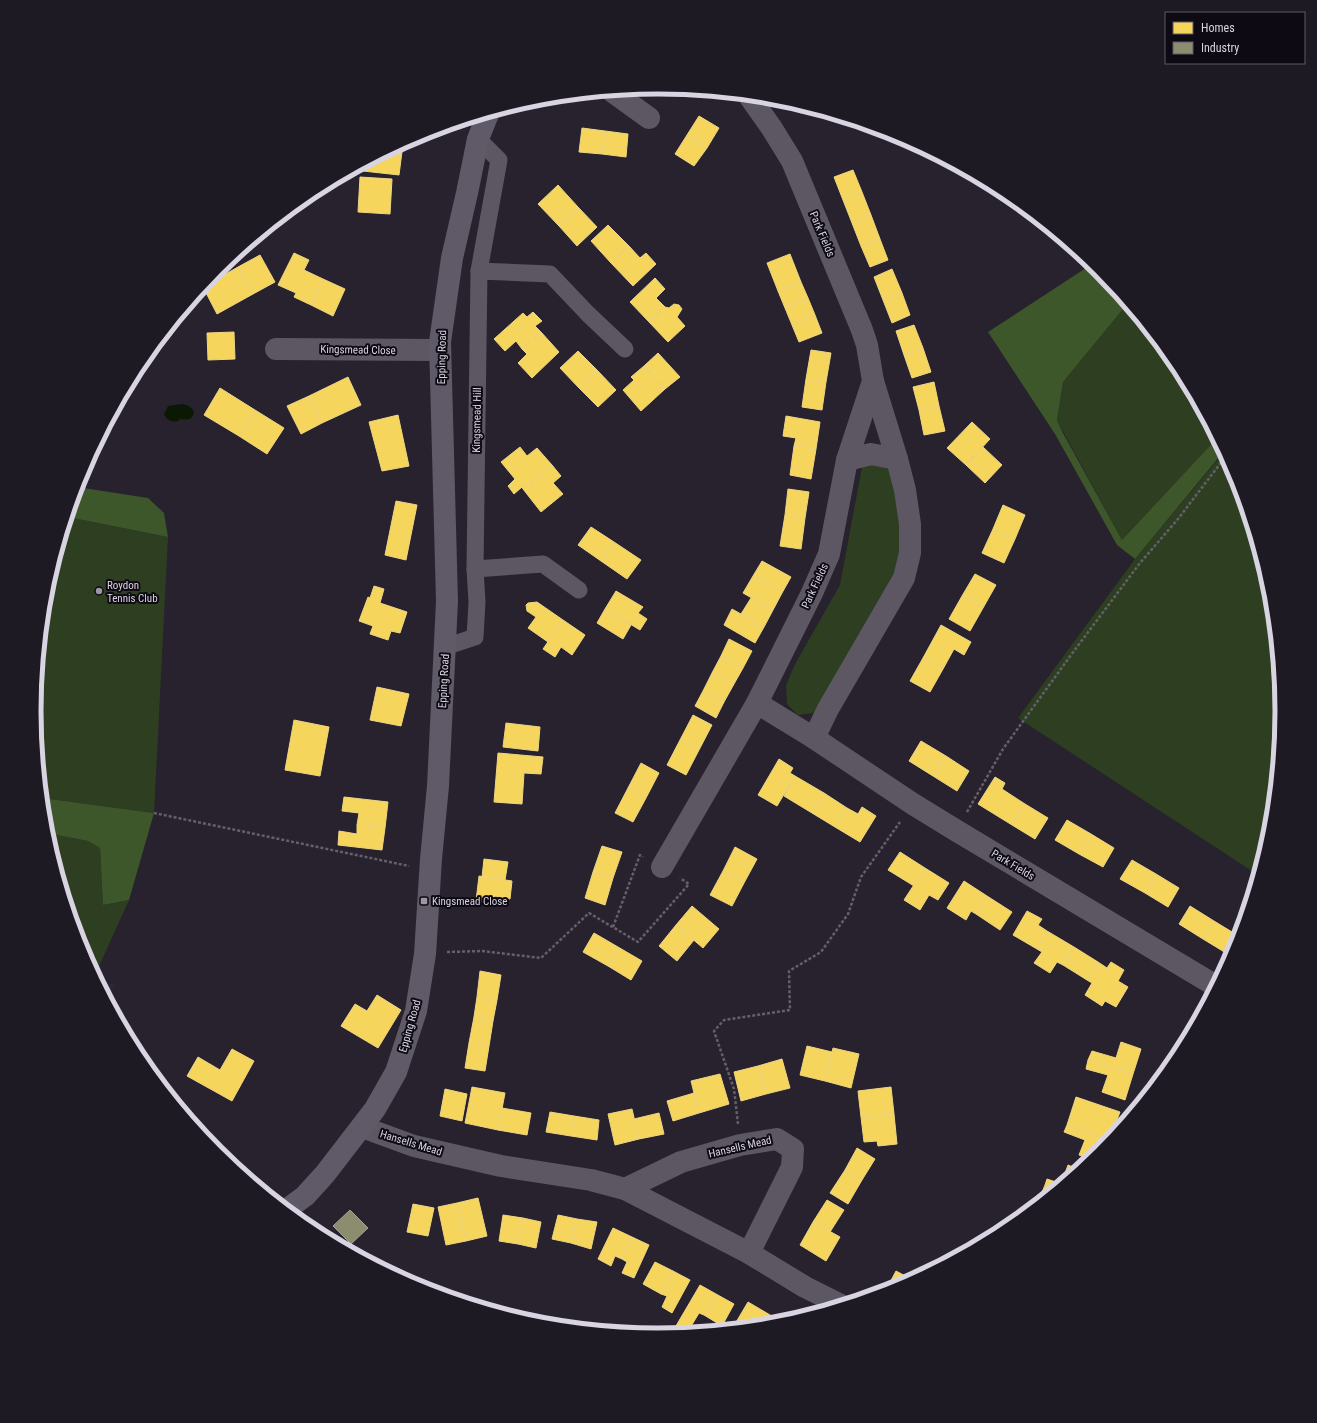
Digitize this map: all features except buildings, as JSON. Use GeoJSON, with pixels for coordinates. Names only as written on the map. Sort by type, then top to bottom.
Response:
{"type":"FeatureCollection","features":[{"type":"Feature","properties":{"kind":"main road","name":"Epping Road"},"geometry":{"type":"LineString","coordinates":[[291,1207],[305,1196],[326,1174],[375,1109],[396,1072],[416,1011],[425,954],[438,786],[448,600],[440,342],[452,258],[478,139],[486,119]]}},
{"type":"Feature","properties":{"kind":"street"},"geometry":{"type":"LineString","coordinates":[[616,95],[648,118]]}},
{"type":"Feature","properties":{"kind":"street","name":"Park Fields"},"geometry":{"type":"LineString","coordinates":[[753,101],[792,161],[862,330],[873,381],[905,490],[910,524],[910,553],[904,578],[828,710],[814,738]]}},
{"type":"Feature","properties":{"kind":"street","name":"Kingsmead Hill"},"geometry":{"type":"LineString","coordinates":[[445,647],[475,637],[477,602],[475,569],[479,272],[499,160],[478,139]]}},
{"type":"Feature","properties":{"kind":"street"},"geometry":{"type":"LineString","coordinates":[[479,272],[550,274],[588,314],[625,349]]}},
{"type":"Feature","properties":{"kind":"street","name":"Kingsmead Close"},"geometry":{"type":"LineString","coordinates":[[276,349],[440,350]]}},
{"type":"Feature","properties":{"kind":"street","name":"Park Fields"},"geometry":{"type":"LineString","coordinates":[[662,867],[757,703],[812,594],[829,554],[847,460],[873,381]]}},
{"type":"Feature","properties":{"kind":"street"},"geometry":{"type":"LineString","coordinates":[[847,460],[871,454],[897,459]]}},
{"type":"Feature","properties":{"kind":"street"},"geometry":{"type":"LineString","coordinates":[[475,569],[543,564],[579,590]]}},
{"type":"Feature","properties":{"kind":"street","name":"Park Fields"},"geometry":{"type":"LineString","coordinates":[[757,703],[814,738],[913,804],[1213,984]]}},
{"type":"Feature","properties":{"kind":"street","name":"Hansells Mead"},"geometry":{"type":"LineString","coordinates":[[362,1127],[414,1146],[501,1166],[591,1180],[625,1189],[749,1253],[804,1287],[835,1303]]}},
{"type":"Feature","properties":{"kind":"street","name":"Hansells Mead"},"geometry":{"type":"LineString","coordinates":[[625,1189],[681,1162],[740,1145],[777,1139],[794,1149],[792,1167],[749,1253]]}},
{"type":"Feature","properties":{"kind":"path"},"geometry":{"type":"LineString","coordinates":[[957,831],[1003,749],[1140,563],[1178,519],[1222,461]]}},
{"type":"Feature","properties":{"kind":"path"},"geometry":{"type":"LineString","coordinates":[[740,1145],[734,1089],[714,1031],[724,1020],[790,1010],[789,971],[821,952],[848,914],[861,877],[913,804]]}},
{"type":"Feature","properties":{"kind":"path"},"geometry":{"type":"LineString","coordinates":[[154,813],[431,871]]}},
{"type":"Feature","properties":{"kind":"path"},"geometry":{"type":"LineString","coordinates":[[425,954],[482,951],[541,958],[589,913],[638,942],[689,884],[640,855],[613,927]]}},
{"type":"Feature","properties":{"kind":"shaded area"},"geometry":{"type":"Polygon","coordinates":[[[183,404],[189,406],[194,411],[191,418],[174,421],[167,418],[164,414],[168,406],[183,404]]]}},
{"type":"Feature","properties":{"kind":"shaded area"},"geometry":{"type":"Polygon","coordinates":[[[104,983],[115,984],[110,995],[104,983]]]}},
{"type":"Feature","properties":{"kind":"green space"},"geometry":{"type":"Polygon","coordinates":[[[1087,267],[1125,307],[1063,382],[1057,420],[1122,540],[1214,442],[1220,456],[1135,559],[1117,545],[1055,434],[988,332],[1087,267]]]}},
{"type":"Feature","properties":{"kind":"green space"},"geometry":{"type":"Polygon","coordinates":[[[1125,307],[1172,368],[1214,442],[1122,540],[1057,420],[1063,382],[1125,307]]]}},
{"type":"Feature","properties":{"kind":"green space"},"geometry":{"type":"Polygon","coordinates":[[[1220,456],[1243,513],[1255,552],[1271,631],[1275,671],[1275,752],[1271,792],[1254,873],[1018,718],[1135,559],[1220,456]]]}},
{"type":"Feature","properties":{"kind":"green space"},"geometry":{"type":"Polygon","coordinates":[[[888,464],[910,553],[820,712],[798,715],[787,704],[786,686],[794,666],[840,585],[862,467],[888,464]]]}},
{"type":"Feature","properties":{"kind":"green space"},"geometry":{"type":"Polygon","coordinates":[[[83,488],[148,498],[164,513],[168,537],[72,518],[83,488]]]}},
{"type":"Feature","properties":{"kind":"green space"},"geometry":{"type":"Polygon","coordinates":[[[72,518],[168,537],[154,813],[47,799],[42,752],[42,671],[46,631],[53,591],[62,552],[72,518]]]}},
{"type":"Feature","properties":{"kind":"green space"},"geometry":{"type":"Polygon","coordinates":[[[47,799],[154,813],[129,900],[103,905],[100,848],[88,841],[54,834],[47,799]]]}},
{"type":"Feature","properties":{"kind":"green space"},"geometry":{"type":"Polygon","coordinates":[[[54,834],[88,841],[100,848],[103,905],[129,900],[98,969],[74,910],[62,871],[54,834]]]}},
{"type":"Feature","properties":{"kind":"place","name":"Roydon Tennis Club"},"geometry":{"type":"Point","coordinates":[99,591]}},
{"type":"Feature","properties":{"kind":"place","name":"Kingsmead Close"},"geometry":{"type":"Point","coordinates":[424,901]}}]}
